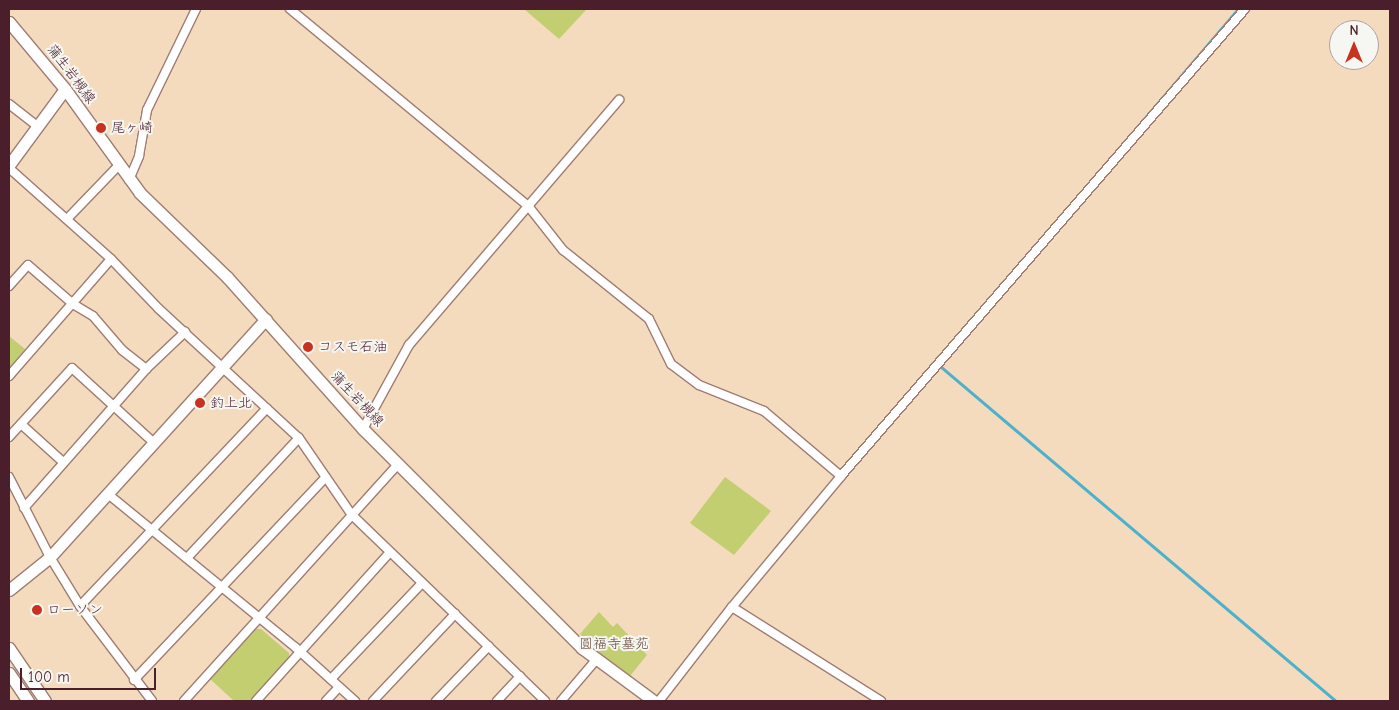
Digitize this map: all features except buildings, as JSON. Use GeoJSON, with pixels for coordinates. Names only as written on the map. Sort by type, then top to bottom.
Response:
{"type":"FeatureCollection","features":[{"type":"Feature","properties":{"kind":"main road","name":"蒲生岩槻線"},"geometry":{"type":"LineString","coordinates":[[9,22],[66,89],[128,180],[266,319],[363,429],[596,660],[654,701]]}},
{"type":"Feature","properties":{"kind":"main road"},"geometry":{"type":"LineString","coordinates":[[9,166],[66,89]]}},
{"type":"Feature","properties":{"kind":"main road"},"geometry":{"type":"LineString","coordinates":[[9,590],[50,557],[266,319]]}},
{"type":"Feature","properties":{"kind":"main road"},"geometry":{"type":"LineString","coordinates":[[9,648],[45,701]]}},
{"type":"Feature","properties":{"kind":"main road"},"geometry":{"type":"LineString","coordinates":[[9,673],[28,701]]}},
{"type":"Feature","properties":{"kind":"street"},"geometry":{"type":"LineString","coordinates":[[128,180],[139,156],[147,110],[196,9]]}},
{"type":"Feature","properties":{"kind":"street"},"geometry":{"type":"LineString","coordinates":[[290,9],[529,207],[563,250],[649,319],[671,364],[699,385],[764,411],[841,476]]}},
{"type":"Feature","properties":{"kind":"street"},"geometry":{"type":"LineString","coordinates":[[659,701],[732,607],[841,476],[1245,9]]}},
{"type":"Feature","properties":{"kind":"street"},"geometry":{"type":"LineString","coordinates":[[363,429],[409,345],[619,100]]}},
{"type":"Feature","properties":{"kind":"street"},"geometry":{"type":"LineString","coordinates":[[9,104],[37,126]]}},
{"type":"Feature","properties":{"kind":"street"},"geometry":{"type":"LineString","coordinates":[[9,166],[111,259],[185,332],[299,438],[352,515],[545,701]]}},
{"type":"Feature","properties":{"kind":"street"},"geometry":{"type":"LineString","coordinates":[[67,219],[118,166]]}},
{"type":"Feature","properties":{"kind":"street"},"geometry":{"type":"LineString","coordinates":[[9,376],[111,259]]}},
{"type":"Feature","properties":{"kind":"street"},"geometry":{"type":"LineString","coordinates":[[9,286],[28,265],[73,304],[93,316],[122,350],[146,369]]}},
{"type":"Feature","properties":{"kind":"street"},"geometry":{"type":"LineString","coordinates":[[24,508],[63,462],[115,407],[146,369],[185,332]]}},
{"type":"Feature","properties":{"kind":"street"},"geometry":{"type":"LineString","coordinates":[[9,436],[72,368],[154,443]]}},
{"type":"Feature","properties":{"kind":"street"},"geometry":{"type":"LineString","coordinates":[[80,606],[267,408]]}},
{"type":"Feature","properties":{"kind":"street"},"geometry":{"type":"LineString","coordinates":[[21,424],[63,462]]}},
{"type":"Feature","properties":{"kind":"street"},"geometry":{"type":"LineString","coordinates":[[187,558],[299,438]]}},
{"type":"Feature","properties":{"kind":"street"},"geometry":{"type":"LineString","coordinates":[[184,701],[398,464]]}},
{"type":"Feature","properties":{"kind":"street"},"geometry":{"type":"LineString","coordinates":[[9,476],[50,557],[80,606],[134,680],[152,701]]}},
{"type":"Feature","properties":{"kind":"street"},"geometry":{"type":"LineString","coordinates":[[134,680],[219,586],[326,477]]}},
{"type":"Feature","properties":{"kind":"street"},"geometry":{"type":"LineString","coordinates":[[108,494],[258,619],[301,652],[355,701]]}},
{"type":"Feature","properties":{"kind":"street"},"geometry":{"type":"LineString","coordinates":[[256,701],[390,552]]}},
{"type":"Feature","properties":{"kind":"street"},"geometry":{"type":"LineString","coordinates":[[331,679],[422,583]]}},
{"type":"Feature","properties":{"kind":"street"},"geometry":{"type":"LineString","coordinates":[[732,607],[880,701]]}},
{"type":"Feature","properties":{"kind":"street"},"geometry":{"type":"LineString","coordinates":[[373,701],[455,614]]}},
{"type":"Feature","properties":{"kind":"street"},"geometry":{"type":"LineString","coordinates":[[436,701],[489,646]]}},
{"type":"Feature","properties":{"kind":"street"},"geometry":{"type":"LineString","coordinates":[[561,701],[596,660]]}},
{"type":"Feature","properties":{"kind":"street"},"geometry":{"type":"LineString","coordinates":[[497,701],[520,676]]}},
{"type":"Feature","properties":{"kind":"street"},"geometry":{"type":"LineString","coordinates":[[326,701],[339,686]]}},
{"type":"Feature","properties":{"kind":"green space"},"geometry":{"type":"Polygon","coordinates":[[[524,9],[587,9],[559,39],[524,9]]]}},
{"type":"Feature","properties":{"kind":"green space"},"geometry":{"type":"Polygon","coordinates":[[[9,336],[25,349],[9,369],[9,336]]]}},
{"type":"Feature","properties":{"kind":"green space"},"geometry":{"type":"Polygon","coordinates":[[[725,477],[771,511],[734,555],[690,523],[725,477]]]}},
{"type":"Feature","properties":{"kind":"green space","name":"圓福寺墓苑"},"geometry":{"type":"Polygon","coordinates":[[[599,612],[613,627],[617,623],[647,655],[630,676],[602,655],[580,634],[599,612]]]}},
{"type":"Feature","properties":{"kind":"green space"},"geometry":{"type":"Polygon","coordinates":[[[256,629],[261,629],[289,653],[289,658],[250,701],[234,701],[210,679],[256,629]]]}},
{"type":"Feature","properties":{"kind":"waterway"},"geometry":{"type":"LineString","coordinates":[[1120,147],[1238,9]]}},
{"type":"Feature","properties":{"kind":"waterway"},"geometry":{"type":"LineString","coordinates":[[996,292],[1114,154]]}},
{"type":"Feature","properties":{"kind":"waterway"},"geometry":{"type":"LineString","coordinates":[[939,365],[1336,701]]}},
{"type":"Feature","properties":{"kind":"place","name":"尾ヶ崎"},"geometry":{"type":"Point","coordinates":[101,128]}},
{"type":"Feature","properties":{"kind":"place","name":"コスモ石油"},"geometry":{"type":"Point","coordinates":[308,347]}},
{"type":"Feature","properties":{"kind":"place","name":"釣上北"},"geometry":{"type":"Point","coordinates":[200,403]}},
{"type":"Feature","properties":{"kind":"place","name":"ローソン"},"geometry":{"type":"Point","coordinates":[37,610]}}]}
